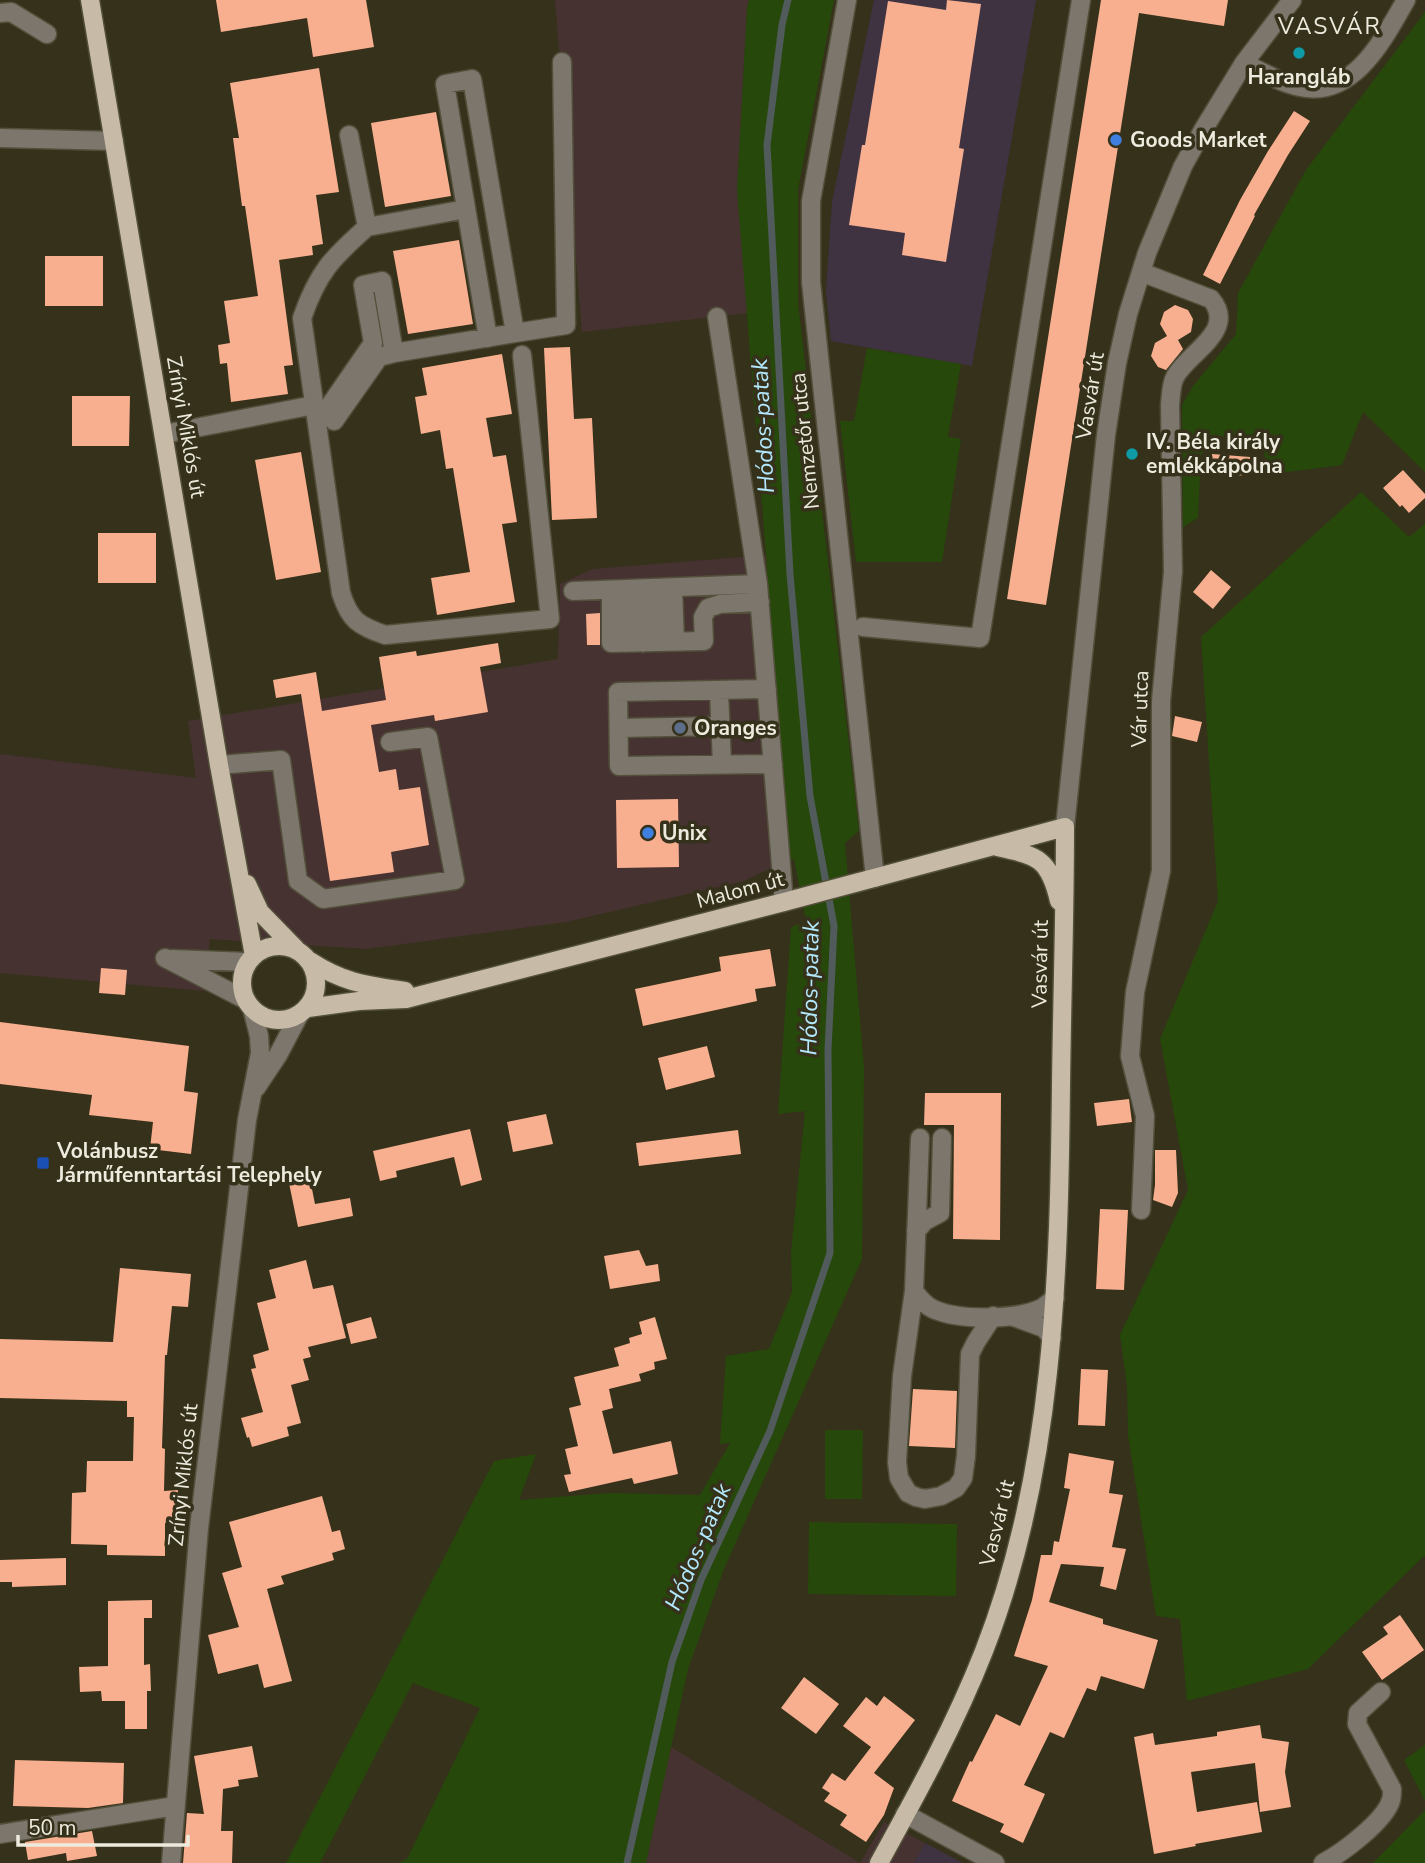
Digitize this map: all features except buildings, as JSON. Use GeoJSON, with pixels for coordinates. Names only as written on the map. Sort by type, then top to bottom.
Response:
{"type":"FeatureCollection","features":[{"type":"Feature","properties":{"kind":"main road","name":"Zrínyi Miklós út"},"geometry":{"type":"LineString","coordinates":[[90,0],[251,959]]}},
{"type":"Feature","properties":{"kind":"main road","name":"Malom út"},"geometry":{"type":"LineString","coordinates":[[303,1011],[359,1002],[406,999],[1065,827]]}},
{"type":"Feature","properties":{"kind":"main road","name":"Vasvár út"},"geometry":{"type":"LineString","coordinates":[[879,1863],[939,1754],[984,1651],[1018,1542],[1030,1488],[1052,1338],[1060,1215],[1065,827]]}},
{"type":"Feature","properties":{"kind":"main road"},"geometry":{"type":"LineString","coordinates":[[994,846],[1030,855],[1045,866],[1055,885],[1063,919]]}},
{"type":"Feature","properties":{"kind":"main road","name":"Zrínyi Miklós út"},"geometry":{"type":"LineString","coordinates":[[236,862],[260,912],[296,949]]}},
{"type":"Feature","properties":{"kind":"main road"},"geometry":{"type":"LineString","coordinates":[[274,946],[296,949],[310,961],[315,973],[317,985],[314,997],[303,1011],[287,1020],[262,1016],[249,1004],[242,991],[242,981],[251,959],[263,949],[274,946]]}},
{"type":"Feature","properties":{"kind":"main road","name":"Malom út"},"geometry":{"type":"LineString","coordinates":[[310,961],[330,974],[354,982],[425,994]]}},
{"type":"Feature","properties":{"kind":"street","name":"Nemzetőr utca"},"geometry":{"type":"LineString","coordinates":[[846,0],[810,201],[811,282],[866,881]]}},
{"type":"Feature","properties":{"kind":"street"},"geometry":{"type":"LineString","coordinates":[[863,627],[980,638],[1081,0]]}},
{"type":"Feature","properties":{"kind":"street","name":"Vasvár út"},"geometry":{"type":"LineString","coordinates":[[1065,827],[1106,435],[1128,314],[1141,272],[1183,166],[1244,63],[1292,0]]}},
{"type":"Feature","properties":{"kind":"street"},"geometry":{"type":"LineString","coordinates":[[1244,63],[1289,85],[1318,88],[1335,84],[1352,75],[1367,60],[1382,42],[1406,0]]}},
{"type":"Feature","properties":{"kind":"street"},"geometry":{"type":"LineString","coordinates":[[0,13],[11,12],[47,34]]}},
{"type":"Feature","properties":{"kind":"street"},"geometry":{"type":"LineString","coordinates":[[318,433],[379,357],[566,325],[562,62]]}},
{"type":"Feature","properties":{"kind":"street"},"geometry":{"type":"LineString","coordinates":[[488,338],[445,84],[472,79],[516,333]]}},
{"type":"Feature","properties":{"kind":"street"},"geometry":{"type":"LineString","coordinates":[[349,135],[367,227]]}},
{"type":"Feature","properties":{"kind":"street"},"geometry":{"type":"LineString","coordinates":[[0,138],[114,141]]}},
{"type":"Feature","properties":{"kind":"street"},"geometry":{"type":"LineString","coordinates":[[466,209],[367,227],[324,269],[302,318],[341,593],[348,612],[363,627],[385,635],[550,619],[522,355]]}},
{"type":"Feature","properties":{"kind":"street","name":"Vár utca"},"geometry":{"type":"LineString","coordinates":[[1141,272],[1211,299],[1219,313],[1218,323],[1206,344],[1174,377],[1170,405],[1173,572],[1161,701],[1161,871],[1135,992],[1130,1056],[1145,1116],[1141,1210]]}},
{"type":"Feature","properties":{"kind":"street"},"geometry":{"type":"LineString","coordinates":[[318,433],[373,343],[363,285],[382,281],[394,353]]}},
{"type":"Feature","properties":{"kind":"street"},"geometry":{"type":"LineString","coordinates":[[717,317],[759,593],[773,764],[790,900]]}},
{"type":"Feature","properties":{"kind":"street"},"geometry":{"type":"LineString","coordinates":[[164,433],[314,405]]}},
{"type":"Feature","properties":{"kind":"street"},"geometry":{"type":"LineString","coordinates":[[573,591],[642,589],[759,593]]}},
{"type":"Feature","properties":{"kind":"street"},"geometry":{"type":"LineString","coordinates":[[642,589],[611,643],[704,641],[703,617],[708,608],[759,593]]}},
{"type":"Feature","properties":{"kind":"street"},"geometry":{"type":"LineString","coordinates":[[642,589],[651,643]]}},
{"type":"Feature","properties":{"kind":"street"},"geometry":{"type":"LineString","coordinates":[[642,589],[651,643]]}},
{"type":"Feature","properties":{"kind":"street"},"geometry":{"type":"LineString","coordinates":[[767,689],[618,692],[620,766],[773,764]]}},
{"type":"Feature","properties":{"kind":"street"},"geometry":{"type":"LineString","coordinates":[[719,690],[722,765]]}},
{"type":"Feature","properties":{"kind":"street"},"geometry":{"type":"LineString","coordinates":[[619,728],[720,726]]}},
{"type":"Feature","properties":{"kind":"street"},"geometry":{"type":"LineString","coordinates":[[219,765],[281,760],[298,881],[323,899],[455,880],[428,737],[390,742]]}},
{"type":"Feature","properties":{"kind":"street"},"geometry":{"type":"LineString","coordinates":[[249,1004],[164,958],[251,959]]}},
{"type":"Feature","properties":{"kind":"street","name":"Zrínyi Miklós út"},"geometry":{"type":"LineString","coordinates":[[171,1863],[199,1528],[247,1120],[260,1053],[259,1037],[249,1004]]}},
{"type":"Feature","properties":{"kind":"street","name":"Zrínyi Miklós út"},"geometry":{"type":"LineString","coordinates":[[252,1094],[303,1011]]}},
{"type":"Feature","properties":{"kind":"street"},"geometry":{"type":"LineString","coordinates":[[920,1138],[914,1291],[902,1376],[897,1462],[899,1478],[908,1493],[925,1499],[941,1496],[956,1488],[963,1478],[966,1456],[971,1354],[968,1340],[949,1314]]}},
{"type":"Feature","properties":{"kind":"street"},"geometry":{"type":"LineString","coordinates":[[916,1231],[925,1221],[940,1213],[942,1138]]}},
{"type":"Feature","properties":{"kind":"street"},"geometry":{"type":"LineString","coordinates":[[914,1291],[931,1308],[949,1314],[975,1317],[1028,1313],[1055,1298]]}},
{"type":"Feature","properties":{"kind":"street"},"geometry":{"type":"LineString","coordinates":[[908,1332],[930,1318],[949,1314]]}},
{"type":"Feature","properties":{"kind":"street"},"geometry":{"type":"LineString","coordinates":[[1002,1316],[1044,1328],[1052,1338]]}},
{"type":"Feature","properties":{"kind":"street"},"geometry":{"type":"LineString","coordinates":[[971,1354],[975,1342],[1002,1316]]}},
{"type":"Feature","properties":{"kind":"street"},"geometry":{"type":"LineString","coordinates":[[1323,1863],[1356,1841],[1386,1810],[1391,1800],[1392,1789],[1357,1724],[1358,1713],[1381,1692]]}},
{"type":"Feature","properties":{"kind":"street"},"geometry":{"type":"LineString","coordinates":[[0,1834],[175,1807]]}},
{"type":"Feature","properties":{"kind":"street"},"geometry":{"type":"LineString","coordinates":[[905,1814],[995,1863]]}},
{"type":"Feature","properties":{"kind":"shaded area"},"geometry":{"type":"Polygon","coordinates":[[[555,0],[749,0],[737,190],[748,313],[582,332],[555,0]]]}},
{"type":"Feature","properties":{"kind":"shaded area"},"geometry":{"type":"Polygon","coordinates":[[[874,0],[1036,0],[972,366],[831,341],[826,291],[832,202],[874,0]]]}},
{"type":"Feature","properties":{"kind":"shaded area"},"geometry":{"type":"Polygon","coordinates":[[[766,555],[786,861],[744,881],[566,922],[367,949],[210,939],[205,991],[0,973],[0,754],[196,778],[188,721],[558,659],[560,584],[593,569],[766,555]]]}},
{"type":"Feature","properties":{"kind":"shaded area"},"geometry":{"type":"Polygon","coordinates":[[[671,1747],[860,1863],[646,1863],[671,1747]]]}},
{"type":"Feature","properties":{"kind":"shaded area"},"geometry":{"type":"Polygon","coordinates":[[[884,1822],[925,1843],[914,1863],[860,1863],[884,1822]]]}},
{"type":"Feature","properties":{"kind":"shaded area"},"geometry":{"type":"Polygon","coordinates":[[[925,1843],[963,1863],[914,1863],[925,1843]]]}},
{"type":"Feature","properties":{"kind":"green space"},"geometry":{"type":"Polygon","coordinates":[[[749,0],[834,0],[798,190],[798,302],[859,831],[845,843],[864,1067],[862,1259],[724,1569],[688,1669],[646,1863],[399,1863],[407,1859],[480,1708],[413,1683],[320,1863],[286,1863],[494,1461],[536,1454],[519,1500],[609,1493],[700,1495],[730,1443],[720,1444],[726,1356],[769,1349],[792,1292],[791,1252],[805,1111],[778,1114],[791,927],[806,922],[794,859],[786,861],[766,555],[737,190],[749,0]]]}},
{"type":"Feature","properties":{"kind":"green space"},"geometry":{"type":"Polygon","coordinates":[[[1425,12],[1425,472],[1363,412],[1342,465],[1271,474],[1258,436],[1214,436],[1201,455],[1198,518],[1183,527],[1182,405],[1193,386],[1236,334],[1238,293],[1306,170],[1425,12]]]}},
{"type":"Feature","properties":{"kind":"green space"},"geometry":{"type":"Polygon","coordinates":[[[867,348],[961,364],[948,437],[961,439],[942,562],[856,562],[840,421],[854,421],[867,348]]]}},
{"type":"Feature","properties":{"kind":"green space"},"geometry":{"type":"Polygon","coordinates":[[[1361,492],[1409,537],[1425,524],[1425,1555],[1308,1669],[1187,1701],[1180,1619],[1156,1616],[1128,1435],[1127,1386],[1120,1335],[1188,1190],[1160,1039],[1218,901],[1201,637],[1361,492]]]}},
{"type":"Feature","properties":{"kind":"green space"},"geometry":{"type":"Polygon","coordinates":[[[825,1430],[863,1430],[862,1499],[825,1499],[825,1430]]]}},
{"type":"Feature","properties":{"kind":"green space"},"geometry":{"type":"Polygon","coordinates":[[[809,1522],[957,1524],[956,1596],[808,1594],[809,1522]]]}},
{"type":"Feature","properties":{"kind":"green space"},"geometry":{"type":"Polygon","coordinates":[[[1425,1745],[1425,1801],[1404,1760],[1425,1745]]]}},
{"type":"Feature","properties":{"kind":"green space"},"geometry":{"type":"Polygon","coordinates":[[[1425,1810],[1425,1863],[1373,1863],[1425,1810]]]}},
{"type":"Feature","properties":{"kind":"waterway","name":"Hódos-patak"},"geometry":{"type":"LineString","coordinates":[[627,1863],[672,1662],[701,1580],[770,1431],[830,1253],[828,1050],[834,926],[810,796],[790,574],[767,145],[782,25],[788,0]]}},
{"type":"Feature","properties":{"kind":"place","name":"Harangláb"},"geometry":{"type":"Point","coordinates":[1299,53]}},
{"type":"Feature","properties":{"kind":"place","name":"Goods Market"},"geometry":{"type":"Point","coordinates":[1116,140]}},
{"type":"Feature","properties":{"kind":"place","name":"IV. Béla király emlékkápolna"},"geometry":{"type":"Point","coordinates":[1132,454]}},
{"type":"Feature","properties":{"kind":"place","name":"Oranges"},"geometry":{"type":"Point","coordinates":[680,728]}},
{"type":"Feature","properties":{"kind":"place","name":"Unix"},"geometry":{"type":"Point","coordinates":[648,833]}},
{"type":"Feature","properties":{"kind":"place","name":"Volánbusz Járműfenntartási Telephely"},"geometry":{"type":"Point","coordinates":[43,1163]}},
{"type":"Feature","properties":{"kind":"district","name":"VASVÁR"},"geometry":{"type":"Point","coordinates":[1330,26]}}]}
